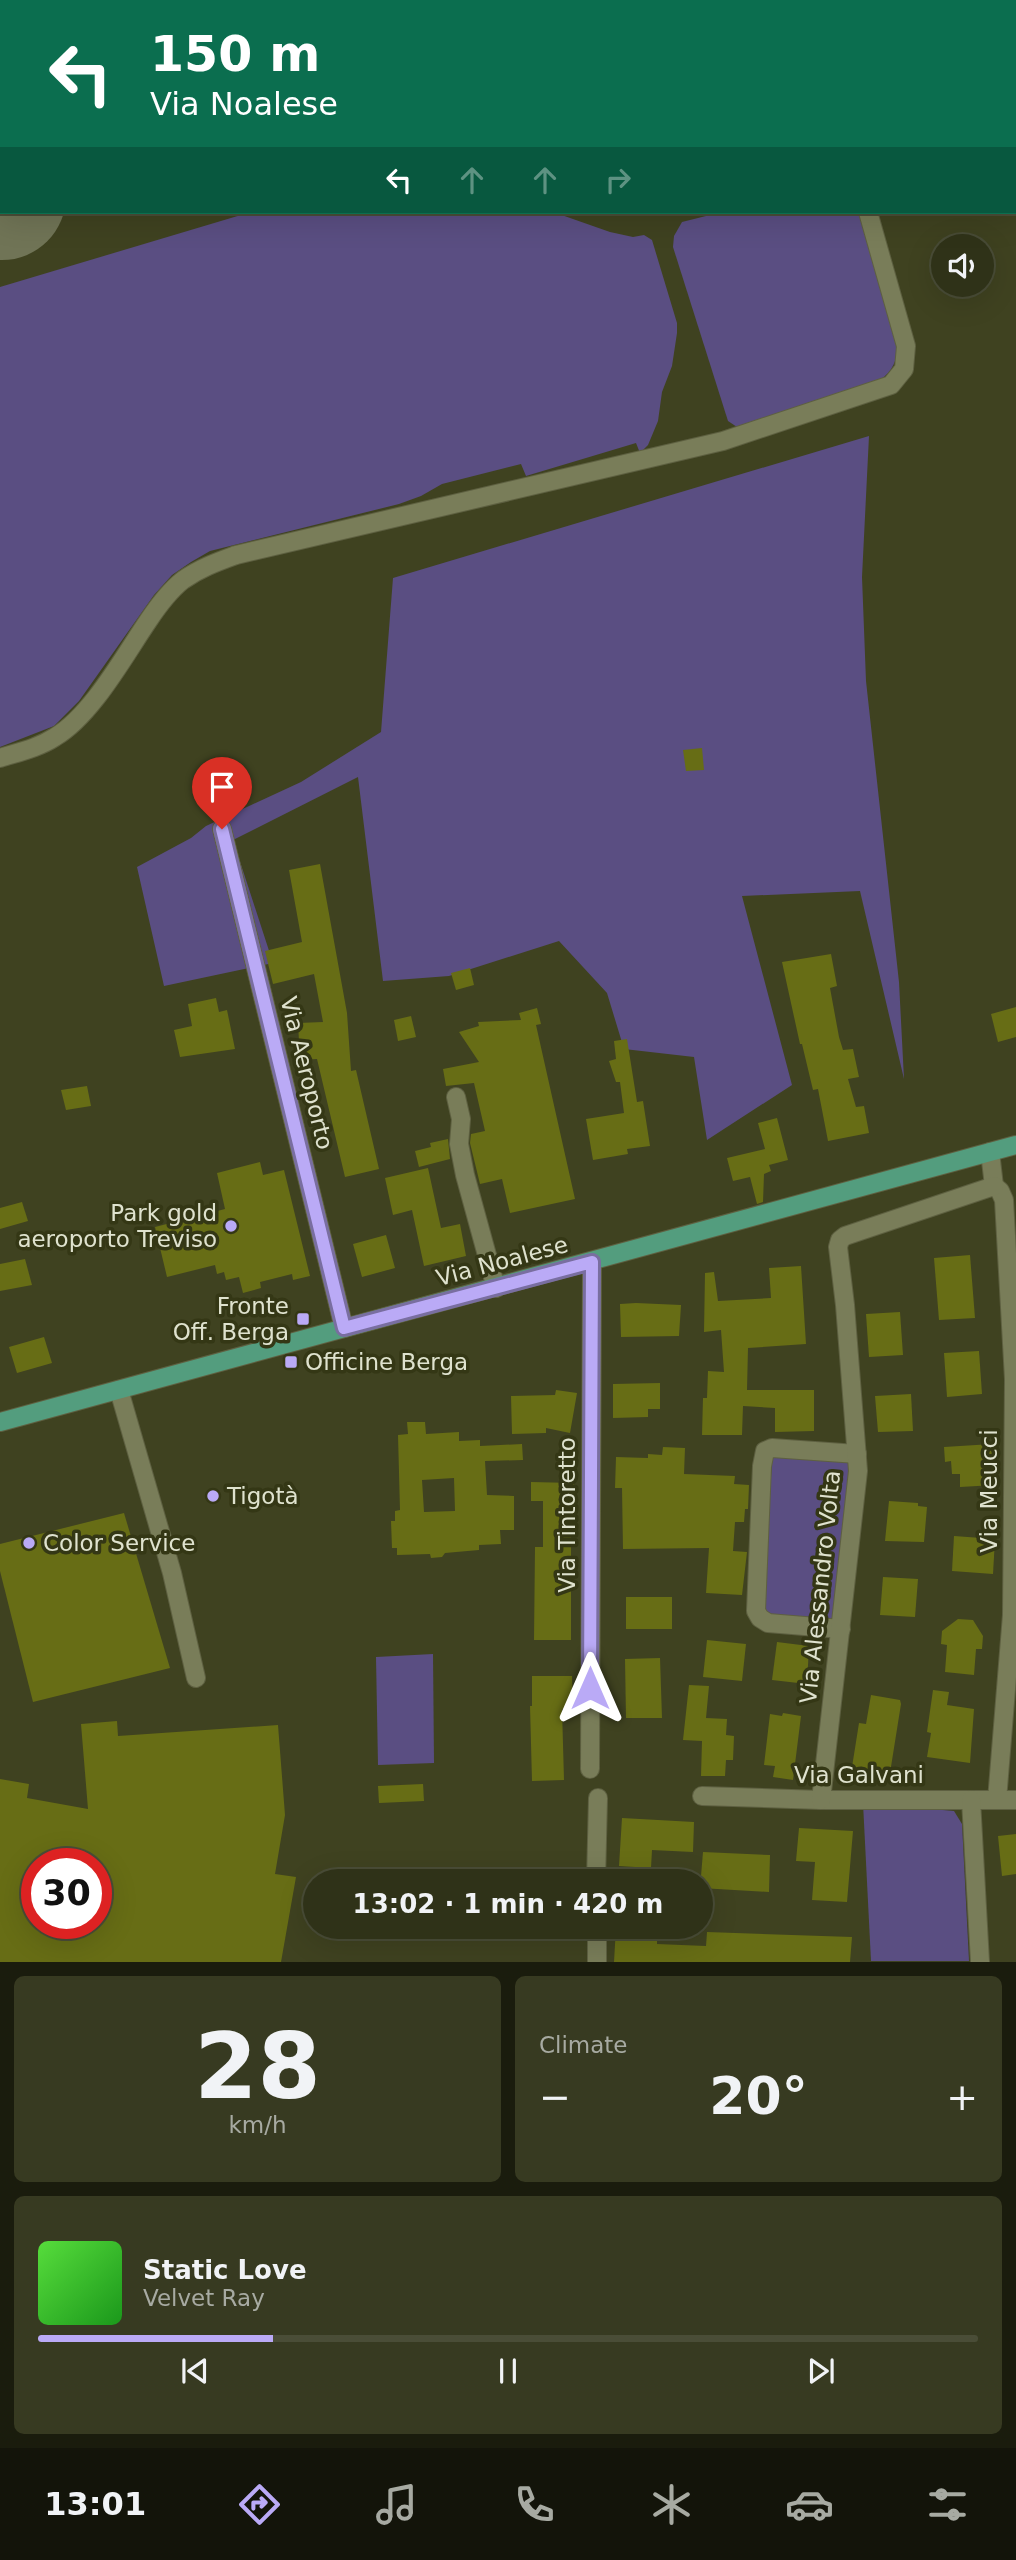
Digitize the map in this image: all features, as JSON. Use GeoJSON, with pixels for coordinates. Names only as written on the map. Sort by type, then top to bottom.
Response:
{"type":"FeatureCollection","features":[{"type":"Feature","properties":{"kind":"main road","name":"Via Noalese"},"geometry":{"type":"LineString","coordinates":[[0,1422],[1016,1145]]}},
{"type":"Feature","properties":{"kind":"street"},"geometry":{"type":"LineString","coordinates":[[0,758],[38,746],[56,737],[75,722],[91,704],[162,601],[181,582],[204,566],[236,555],[723,441],[891,385],[904,369],[906,346],[869,214]]}},
{"type":"Feature","properties":{"kind":"street","name":"Via Aeroporto"},"geometry":{"type":"LineString","coordinates":[[222,829],[344,1328]]}},
{"type":"Feature","properties":{"kind":"street"},"geometry":{"type":"LineString","coordinates":[[456,1097],[460,1119],[459,1144],[465,1175],[496,1288]]}},
{"type":"Feature","properties":{"kind":"street"},"geometry":{"type":"LineString","coordinates":[[990,1152],[993,1186]]}},
{"type":"Feature","properties":{"kind":"street","name":"Via Alessandro Volta"},"geometry":{"type":"LineString","coordinates":[[821,1800],[858,1471],[838,1247],[845,1236],[993,1186]]}},
{"type":"Feature","properties":{"kind":"street","name":"Via Meucci"},"geometry":{"type":"LineString","coordinates":[[993,1186],[1000,1191],[1004,1200],[1014,1379],[1012,1615],[997,1800]]}},
{"type":"Feature","properties":{"kind":"street","name":"Via Tintoretto"},"geometry":{"type":"LineString","coordinates":[[590,1769],[592,1262]]}},
{"type":"Feature","properties":{"kind":"street"},"geometry":{"type":"LineString","coordinates":[[118,1390],[172,1573],[196,1678]]}},
{"type":"Feature","properties":{"kind":"street"},"geometry":{"type":"LineString","coordinates":[[841,1629],[768,1623],[760,1618],[756,1611],[762,1466],[765,1451],[772,1448],[857,1454]]}},
{"type":"Feature","properties":{"kind":"street","name":"Via Galvani"},"geometry":{"type":"LineString","coordinates":[[702,1796],[821,1800],[1016,1800]]}},
{"type":"Feature","properties":{"kind":"street"},"geometry":{"type":"LineString","coordinates":[[596,1869],[598,1798]]}},
{"type":"Feature","properties":{"kind":"street"},"geometry":{"type":"LineString","coordinates":[[971,1800],[980,1962]]}},
{"type":"Feature","properties":{"kind":"street"},"geometry":{"type":"LineString","coordinates":[[597,1939],[597,1962]]}},
{"type":"Feature","properties":{"kind":"shaded area"},"geometry":{"type":"Polygon","coordinates":[[[244,214],[559,214],[610,232],[633,237],[644,235],[652,240],[677,323],[677,333],[672,366],[662,392],[658,421],[648,445],[640,453],[636,443],[526,476],[521,464],[442,484],[399,504],[210,551],[172,575],[154,595],[79,701],[54,726],[0,747],[0,287],[244,214]]]}},
{"type":"Feature","properties":{"kind":"shaded area"},"geometry":{"type":"Polygon","coordinates":[[[714,214],[860,214],[898,345],[891,369],[880,380],[737,427],[728,421],[673,247],[674,236],[682,222],[714,214]]]}},
{"type":"Feature","properties":{"kind":"shaded area"},"geometry":{"type":"Polygon","coordinates":[[[869,436],[862,577],[866,681],[899,982],[904,1079],[860,891],[742,896],[792,1085],[707,1140],[694,1057],[624,1049],[607,993],[559,941],[449,976],[383,981],[358,777],[233,840],[273,963],[164,986],[137,867],[191,838],[206,826],[301,782],[381,732],[393,578],[869,436]]]}},
{"type":"Feature","properties":{"kind":"shaded area"},"geometry":{"type":"Polygon","coordinates":[[[775,1452],[852,1459],[836,1625],[768,1617],[763,1609],[772,1461],[775,1452]]]}},
{"type":"Feature","properties":{"kind":"shaded area"},"geometry":{"type":"Polygon","coordinates":[[[433,1654],[434,1763],[378,1765],[376,1657],[433,1654]]]}},
{"type":"Feature","properties":{"kind":"shaded area"},"geometry":{"type":"Polygon","coordinates":[[[863,1803],[954,1811],[962,1824],[969,1961],[871,1961],[863,1803]]]}},
{"type":"Feature","properties":{"kind":"building"},"geometry":{"type":"Polygon","coordinates":[[[702,748],[704,770],[686,771],[683,750],[702,748]]]}},
{"type":"Feature","properties":{"kind":"building"},"geometry":{"type":"Polygon","coordinates":[[[320,864],[347,1013],[351,1071],[356,1070],[379,1169],[345,1177],[317,1059],[300,1060],[298,1023],[323,1022],[314,974],[273,984],[265,951],[302,942],[289,870],[320,864]]]}},
{"type":"Feature","properties":{"kind":"building"},"geometry":{"type":"Polygon","coordinates":[[[831,954],[837,986],[830,988],[839,1037],[843,1050],[853,1049],[859,1077],[848,1079],[856,1107],[864,1106],[869,1133],[828,1141],[818,1089],[813,1090],[782,962],[831,954]]]}},
{"type":"Feature","properties":{"kind":"building"},"geometry":{"type":"Polygon","coordinates":[[[470,968],[474,985],[456,990],[451,973],[470,968]]]}},
{"type":"Feature","properties":{"kind":"building"},"geometry":{"type":"Polygon","coordinates":[[[216,998],[219,1012],[227,1010],[235,1049],[180,1057],[174,1030],[192,1026],[188,1004],[216,998]]]}},
{"type":"Feature","properties":{"kind":"building"},"geometry":{"type":"Polygon","coordinates":[[[1016,1007],[1016,1037],[998,1042],[991,1014],[1016,1007]]]}},
{"type":"Feature","properties":{"kind":"building"},"geometry":{"type":"Polygon","coordinates":[[[537,1008],[541,1024],[536,1025],[575,1199],[510,1213],[502,1179],[480,1184],[470,1143],[471,1134],[485,1131],[474,1083],[446,1086],[443,1069],[479,1062],[459,1032],[479,1026],[478,1022],[521,1020],[519,1013],[537,1008]]]}},
{"type":"Feature","properties":{"kind":"building"},"geometry":{"type":"Polygon","coordinates":[[[411,1016],[416,1037],[398,1041],[394,1020],[411,1016]]]}},
{"type":"Feature","properties":{"kind":"building"},"geometry":{"type":"Polygon","coordinates":[[[627,1039],[637,1102],[643,1101],[650,1146],[627,1149],[628,1154],[593,1160],[586,1119],[624,1113],[620,1082],[616,1082],[609,1061],[616,1059],[614,1041],[627,1039]]]}},
{"type":"Feature","properties":{"kind":"building"},"geometry":{"type":"Polygon","coordinates":[[[87,1086],[91,1106],[66,1110],[61,1090],[87,1086]]]}},
{"type":"Feature","properties":{"kind":"building"},"geometry":{"type":"Polygon","coordinates":[[[777,1118],[788,1160],[769,1165],[771,1171],[764,1174],[763,1202],[757,1204],[750,1177],[733,1181],[727,1158],[765,1149],[758,1123],[777,1118]]]}},
{"type":"Feature","properties":{"kind":"building"},"geometry":{"type":"Polygon","coordinates":[[[448,1139],[450,1159],[419,1167],[415,1151],[431,1147],[430,1143],[448,1139]]]}},
{"type":"Feature","properties":{"kind":"building"},"geometry":{"type":"Polygon","coordinates":[[[260,1162],[263,1175],[284,1170],[310,1276],[293,1280],[292,1274],[260,1282],[261,1288],[243,1293],[239,1277],[226,1280],[224,1272],[217,1274],[215,1265],[167,1277],[155,1227],[225,1209],[217,1173],[260,1162]]]}},
{"type":"Feature","properties":{"kind":"building"},"geometry":{"type":"Polygon","coordinates":[[[428,1168],[441,1228],[460,1224],[466,1256],[424,1266],[412,1210],[393,1215],[385,1178],[428,1168]]]}},
{"type":"Feature","properties":{"kind":"building"},"geometry":{"type":"Polygon","coordinates":[[[22,1202],[28,1221],[0,1229],[0,1208],[22,1202]]]}},
{"type":"Feature","properties":{"kind":"building"},"geometry":{"type":"Polygon","coordinates":[[[386,1235],[395,1268],[362,1277],[353,1244],[386,1235]]]}},
{"type":"Feature","properties":{"kind":"building"},"geometry":{"type":"Polygon","coordinates":[[[970,1255],[975,1318],[939,1320],[934,1258],[970,1255]]]}},
{"type":"Feature","properties":{"kind":"building"},"geometry":{"type":"Polygon","coordinates":[[[25,1259],[32,1285],[0,1291],[0,1264],[25,1259]]]}},
{"type":"Feature","properties":{"kind":"building"},"geometry":{"type":"Polygon","coordinates":[[[801,1266],[806,1344],[748,1348],[747,1390],[814,1390],[814,1431],[775,1432],[775,1408],[743,1406],[742,1435],[702,1435],[703,1398],[707,1398],[708,1371],[724,1372],[721,1330],[704,1332],[705,1273],[714,1272],[718,1301],[771,1298],[769,1268],[801,1266]]]}},
{"type":"Feature","properties":{"kind":"building"},"geometry":{"type":"Polygon","coordinates":[[[620,1304],[681,1305],[679,1336],[621,1337],[620,1304]]]}},
{"type":"Feature","properties":{"kind":"building"},"geometry":{"type":"Polygon","coordinates":[[[900,1312],[903,1355],[869,1357],[866,1314],[900,1312]]]}},
{"type":"Feature","properties":{"kind":"building"},"geometry":{"type":"Polygon","coordinates":[[[44,1337],[52,1363],[17,1373],[9,1347],[44,1337]]]}},
{"type":"Feature","properties":{"kind":"building"},"geometry":{"type":"Polygon","coordinates":[[[979,1351],[982,1394],[947,1397],[944,1353],[979,1351]]]}},
{"type":"Feature","properties":{"kind":"building"},"geometry":{"type":"Polygon","coordinates":[[[660,1383],[660,1409],[648,1409],[648,1417],[613,1418],[613,1384],[660,1383]]]}},
{"type":"Feature","properties":{"kind":"building"},"geometry":{"type":"Polygon","coordinates":[[[556,1390],[577,1393],[570,1433],[546,1428],[546,1433],[512,1434],[511,1396],[555,1395],[556,1390]]]}},
{"type":"Feature","properties":{"kind":"building"},"geometry":{"type":"Polygon","coordinates":[[[911,1394],[913,1431],[878,1432],[875,1396],[911,1394]]]}},
{"type":"Feature","properties":{"kind":"building"},"geometry":{"type":"Polygon","coordinates":[[[407,1422],[425,1422],[426,1434],[459,1432],[459,1441],[480,1440],[480,1446],[522,1444],[523,1460],[485,1461],[487,1495],[514,1496],[514,1530],[500,1530],[501,1544],[479,1545],[479,1550],[445,1553],[442,1557],[431,1558],[430,1554],[397,1555],[397,1548],[392,1548],[391,1521],[395,1521],[395,1511],[400,1510],[398,1435],[408,1434],[407,1422]],[[454,1478],[422,1480],[424,1512],[455,1511],[454,1478]]]}},
{"type":"Feature","properties":{"kind":"building"},"geometry":{"type":"Polygon","coordinates":[[[992,1444],[995,1485],[960,1487],[960,1474],[952,1474],[951,1461],[945,1462],[944,1447],[992,1444]]]}},
{"type":"Feature","properties":{"kind":"building"},"geometry":{"type":"Polygon","coordinates":[[[663,1447],[685,1448],[684,1474],[735,1476],[734,1484],[749,1485],[748,1509],[745,1509],[744,1522],[735,1522],[733,1551],[747,1552],[742,1595],[706,1593],[709,1548],[623,1549],[622,1488],[615,1488],[616,1457],[648,1458],[648,1454],[662,1455],[663,1447]]]}},
{"type":"Feature","properties":{"kind":"building"},"geometry":{"type":"Polygon","coordinates":[[[531,1482],[574,1483],[574,1525],[571,1525],[571,1640],[534,1640],[535,1547],[543,1547],[543,1501],[531,1501],[531,1482]]]}},
{"type":"Feature","properties":{"kind":"building"},"geometry":{"type":"Polygon","coordinates":[[[889,1501],[918,1503],[918,1506],[927,1507],[924,1542],[885,1541],[889,1501]]]}},
{"type":"Feature","properties":{"kind":"building"},"geometry":{"type":"Polygon","coordinates":[[[124,1513],[170,1668],[33,1702],[0,1571],[0,1544],[124,1513]]]}},
{"type":"Feature","properties":{"kind":"building"},"geometry":{"type":"Polygon","coordinates":[[[954,1536],[995,1539],[993,1574],[952,1571],[954,1536]]]}},
{"type":"Feature","properties":{"kind":"building"},"geometry":{"type":"Polygon","coordinates":[[[883,1577],[918,1579],[915,1617],[880,1615],[883,1577]]]}},
{"type":"Feature","properties":{"kind":"building"},"geometry":{"type":"Polygon","coordinates":[[[626,1597],[672,1597],[672,1629],[626,1629],[626,1597]]]}},
{"type":"Feature","properties":{"kind":"building"},"geometry":{"type":"Polygon","coordinates":[[[958,1619],[973,1620],[983,1636],[982,1649],[976,1649],[974,1675],[945,1672],[947,1645],[941,1644],[942,1631],[958,1619]]]}},
{"type":"Feature","properties":{"kind":"building"},"geometry":{"type":"Polygon","coordinates":[[[707,1640],[746,1644],[742,1681],[703,1677],[707,1640]]]}},
{"type":"Feature","properties":{"kind":"building"},"geometry":{"type":"Polygon","coordinates":[[[777,1642],[809,1646],[807,1684],[772,1680],[777,1642]]]}},
{"type":"Feature","properties":{"kind":"building"},"geometry":{"type":"Polygon","coordinates":[[[660,1658],[662,1718],[626,1718],[625,1659],[660,1658]]]}},
{"type":"Feature","properties":{"kind":"building"},"geometry":{"type":"Polygon","coordinates":[[[532,1676],[572,1676],[573,1709],[562,1709],[564,1780],[532,1781],[532,1676]]]}},
{"type":"Feature","properties":{"kind":"building"},"geometry":{"type":"Polygon","coordinates":[[[689,1685],[709,1686],[706,1718],[727,1719],[726,1735],[734,1736],[733,1760],[726,1760],[725,1776],[701,1776],[702,1741],[683,1740],[689,1685]]]}},
{"type":"Feature","properties":{"kind":"building"},"geometry":{"type":"Polygon","coordinates":[[[933,1690],[949,1692],[947,1705],[974,1709],[970,1763],[927,1757],[931,1733],[927,1732],[933,1690]]]}},
{"type":"Feature","properties":{"kind":"building"},"geometry":{"type":"Polygon","coordinates":[[[871,1695],[900,1700],[901,1704],[890,1773],[852,1767],[859,1723],[866,1724],[871,1695]]]}},
{"type":"Feature","properties":{"kind":"building"},"geometry":{"type":"Polygon","coordinates":[[[783,1713],[801,1716],[793,1780],[773,1777],[775,1766],[764,1765],[770,1714],[782,1716],[783,1713]]]}},
{"type":"Feature","properties":{"kind":"building"},"geometry":{"type":"Polygon","coordinates":[[[117,1721],[118,1736],[278,1725],[285,1815],[275,1874],[296,1877],[281,1962],[0,1962],[0,1779],[29,1784],[27,1798],[88,1809],[81,1724],[117,1721]]]}},
{"type":"Feature","properties":{"kind":"building"},"geometry":{"type":"Polygon","coordinates":[[[423,1784],[424,1801],[379,1803],[378,1786],[423,1784]]]}},
{"type":"Feature","properties":{"kind":"building"},"geometry":{"type":"Polygon","coordinates":[[[622,1818],[694,1822],[693,1852],[652,1850],[651,1868],[619,1866],[622,1818]]]}},
{"type":"Feature","properties":{"kind":"building"},"geometry":{"type":"Polygon","coordinates":[[[799,1828],[853,1831],[847,1902],[812,1900],[815,1862],[796,1861],[799,1828]]]}},
{"type":"Feature","properties":{"kind":"building"},"geometry":{"type":"Polygon","coordinates":[[[1016,1834],[1016,1874],[1002,1876],[998,1836],[1016,1834]]]}},
{"type":"Feature","properties":{"kind":"building"},"geometry":{"type":"Polygon","coordinates":[[[703,1852],[770,1855],[769,1892],[713,1889],[713,1869],[702,1869],[703,1852]]]}},
{"type":"Feature","properties":{"kind":"building"},"geometry":{"type":"Polygon","coordinates":[[[713,1932],[852,1937],[850,1962],[614,1962],[615,1939],[657,1939],[657,1944],[706,1946],[706,1939],[713,1939],[713,1932]]]}},
{"type":"Feature","properties":{"kind":"place","name":"Park gold aeroporto Treviso"},"geometry":{"type":"Point","coordinates":[231,1226]}},
{"type":"Feature","properties":{"kind":"place","name":"Fronte Off. Berga"},"geometry":{"type":"Point","coordinates":[303,1319]}},
{"type":"Feature","properties":{"kind":"place","name":"Officine Berga"},"geometry":{"type":"Point","coordinates":[291,1362]}},
{"type":"Feature","properties":{"kind":"place","name":"Tigotà"},"geometry":{"type":"Point","coordinates":[213,1496]}},
{"type":"Feature","properties":{"kind":"place","name":"Color Service"},"geometry":{"type":"Point","coordinates":[29,1543]}},
{"type":"Feature","properties":{"kind":"route"},"geometry":{"type":"LineString","coordinates":[[222,829],[344,1328],[592,1262],[590,1688]]}}]}
